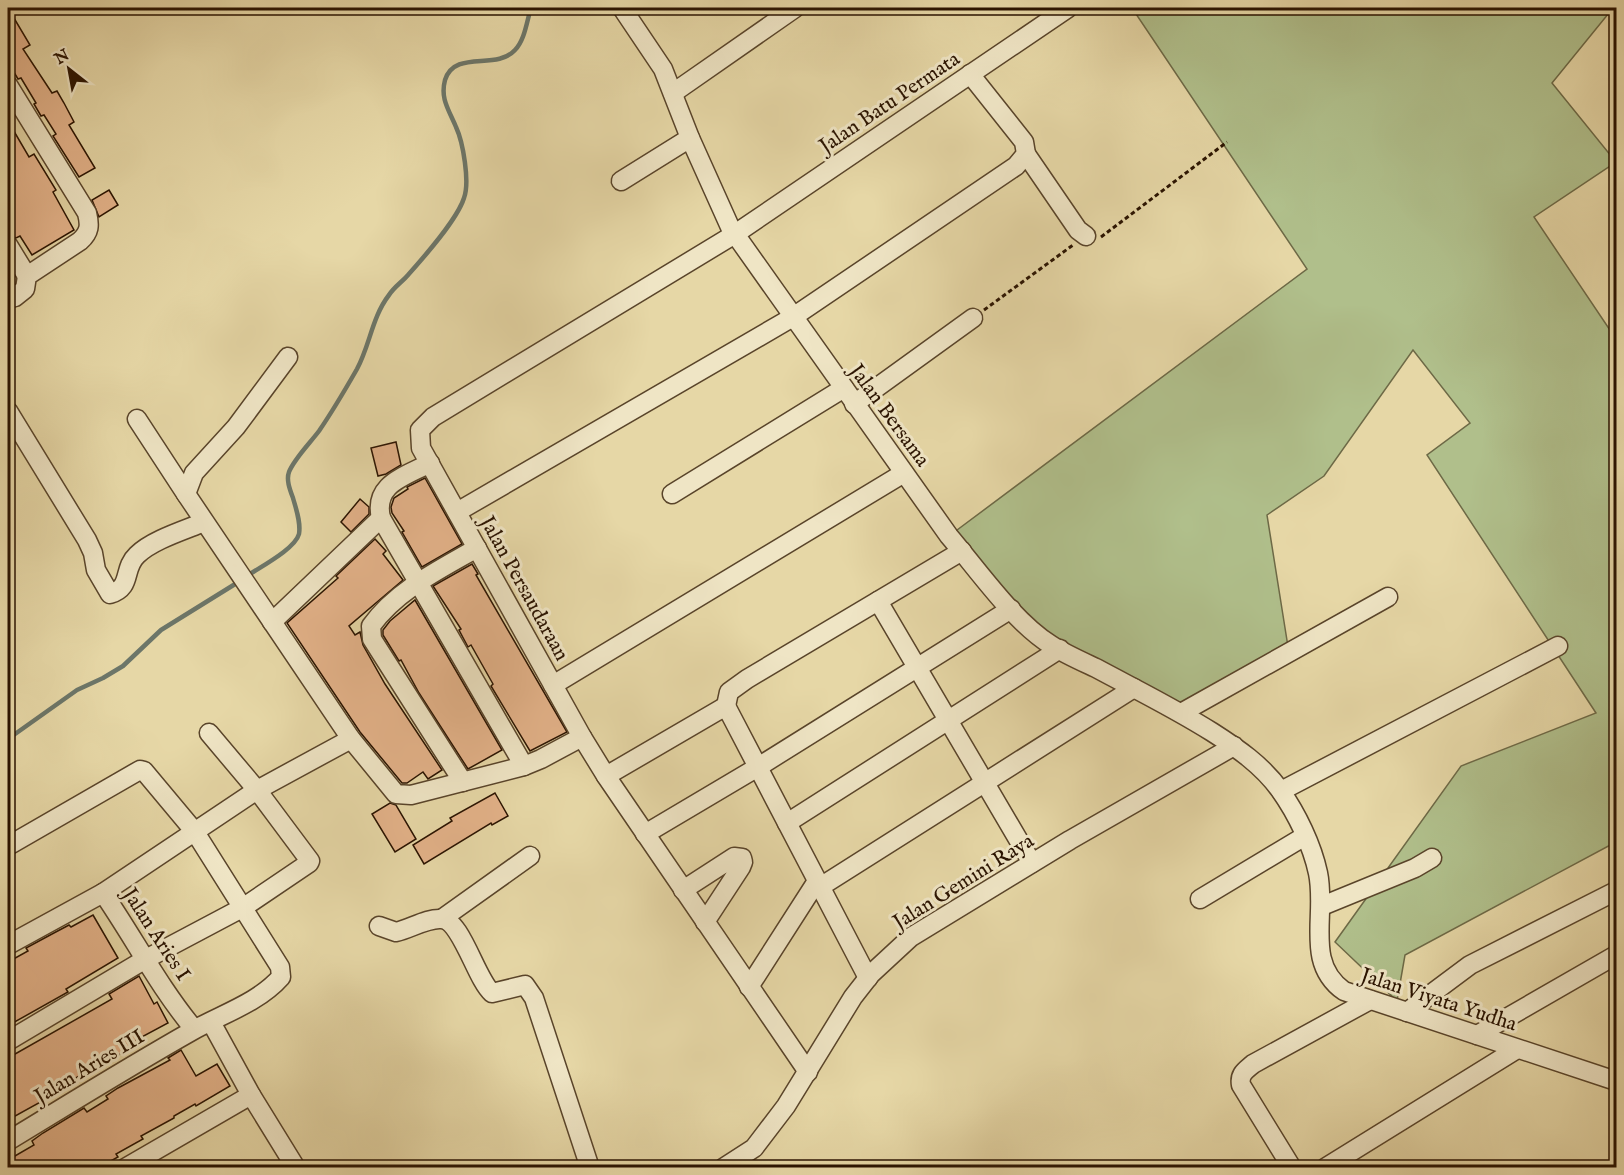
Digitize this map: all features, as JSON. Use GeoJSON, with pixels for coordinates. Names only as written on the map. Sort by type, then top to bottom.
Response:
{"type":"FeatureCollection","features":[{"type":"Feature","properties":{"kind":"street","name":"Jalan Bersama"},"geometry":{"type":"LineString","coordinates":[[622,8],[663,69],[690,138],[730,227],[949,536],[1011,609],[1050,645],[1181,713],[1234,746]]}},
{"type":"Feature","properties":{"kind":"street"},"geometry":{"type":"LineString","coordinates":[[673,93],[795,8]]}},
{"type":"Feature","properties":{"kind":"street","name":"Jalan Batu Permata"},"geometry":{"type":"LineString","coordinates":[[735,234],[1068,8]]}},
{"type":"Feature","properties":{"kind":"street"},"geometry":{"type":"LineString","coordinates":[[970,74],[1024,142],[1026,154],[1078,230],[1086,236]]}},
{"type":"Feature","properties":{"kind":"street"},"geometry":{"type":"LineString","coordinates":[[8,85],[87,213],[89,223],[86,235],[80,241],[27,276]]}},
{"type":"Feature","properties":{"kind":"street"},"geometry":{"type":"LineString","coordinates":[[621,181],[690,138]]}},
{"type":"Feature","properties":{"kind":"street"},"geometry":{"type":"LineString","coordinates":[[457,512],[793,317],[1016,166],[1026,154]]}},
{"type":"Feature","properties":{"kind":"street","name":"Jalan Persaudaraan"},"geometry":{"type":"LineString","coordinates":[[735,234],[433,417],[420,430],[421,448],[606,776],[808,1072]]}},
{"type":"Feature","properties":{"kind":"street"},"geometry":{"type":"LineString","coordinates":[[8,244],[27,276],[25,290],[8,299]]}},
{"type":"Feature","properties":{"kind":"street"},"geometry":{"type":"LineString","coordinates":[[672,494],[849,396],[973,318]]}},
{"type":"Feature","properties":{"kind":"street"},"geometry":{"type":"LineString","coordinates":[[186,494],[194,473],[236,427],[288,357]]}},
{"type":"Feature","properties":{"kind":"street"},"geometry":{"type":"LineString","coordinates":[[8,411],[87,540],[93,553],[96,570],[110,594],[125,586],[128,569],[137,555],[155,544],[204,522]]}},
{"type":"Feature","properties":{"kind":"street"},"geometry":{"type":"LineString","coordinates":[[137,419],[351,739],[396,794],[411,795],[524,766],[582,737]]}},
{"type":"Feature","properties":{"kind":"street"},"geometry":{"type":"LineString","coordinates":[[430,463],[390,484],[383,492],[378,505],[381,518],[524,766]]}},
{"type":"Feature","properties":{"kind":"street"},"geometry":{"type":"LineString","coordinates":[[553,685],[904,472]]}},
{"type":"Feature","properties":{"kind":"street"},"geometry":{"type":"LineString","coordinates":[[272,622],[381,518]]}},
{"type":"Feature","properties":{"kind":"street"},"geometry":{"type":"LineString","coordinates":[[463,782],[372,639],[371,626],[380,614],[418,582],[477,548]]}},
{"type":"Feature","properties":{"kind":"street"},"geometry":{"type":"LineString","coordinates":[[868,978],[726,706],[727,695],[731,689],[962,551]]}},
{"type":"Feature","properties":{"kind":"street"},"geometry":{"type":"LineString","coordinates":[[1181,713],[1388,597]]}},
{"type":"Feature","properties":{"kind":"street"},"geometry":{"type":"LineString","coordinates":[[878,601],[1032,864]]}},
{"type":"Feature","properties":{"kind":"street"},"geometry":{"type":"LineString","coordinates":[[645,834],[758,767],[1011,609]]}},
{"type":"Feature","properties":{"kind":"street"},"geometry":{"type":"LineString","coordinates":[[1281,791],[1558,646]]}},
{"type":"Feature","properties":{"kind":"street"},"geometry":{"type":"LineString","coordinates":[[787,823],[1060,650]]}},
{"type":"Feature","properties":{"kind":"street"},"geometry":{"type":"LineString","coordinates":[[749,987],[819,884],[1134,688]]}},
{"type":"Feature","properties":{"kind":"street"},"geometry":{"type":"LineString","coordinates":[[606,776],[726,706]]}},
{"type":"Feature","properties":{"kind":"street"},"geometry":{"type":"LineString","coordinates":[[8,1041],[144,960],[244,907],[310,861],[257,790],[209,733]]}},
{"type":"Feature","properties":{"kind":"street"},"geometry":{"type":"LineString","coordinates":[[103,893],[257,790],[351,739]]}},
{"type":"Feature","properties":{"kind":"street","name":"Jalan Viyata Yudha"},"geometry":{"type":"LineString","coordinates":[[1234,746],[1263,769],[1281,791],[1305,836],[1318,873],[1322,906],[1319,953],[1322,965],[1336,985],[1344,991],[1617,1081]]}},
{"type":"Feature","properties":{"kind":"street","name":"Jalan Gemini Raya"},"geometry":{"type":"LineString","coordinates":[[723,1167],[753,1159],[754,1148],[808,1072],[853,997],[868,978],[911,937],[1234,746]]}},
{"type":"Feature","properties":{"kind":"street"},"geometry":{"type":"LineString","coordinates":[[8,846],[141,770],[146,772],[195,832],[244,907]]}},
{"type":"Feature","properties":{"kind":"street"},"geometry":{"type":"LineString","coordinates":[[1200,899],[1305,836]]}},
{"type":"Feature","properties":{"kind":"street"},"geometry":{"type":"LineString","coordinates":[[379,926],[396,932],[443,918],[530,856]]}},
{"type":"Feature","properties":{"kind":"street"},"geometry":{"type":"LineString","coordinates":[[683,890],[734,857],[742,858],[741,867],[705,922]]}},
{"type":"Feature","properties":{"kind":"street"},"geometry":{"type":"LineString","coordinates":[[1322,906],[1415,868],[1432,858]]}},
{"type":"Feature","properties":{"kind":"street"},"geometry":{"type":"LineString","coordinates":[[1407,1012],[1470,965],[1617,891]]}},
{"type":"Feature","properties":{"kind":"street","name":"Jalan Aries I"},"geometry":{"type":"LineString","coordinates":[[8,945],[103,893],[128,929],[144,960],[194,1029]]}},
{"type":"Feature","properties":{"kind":"street","name":"Jalan Aries III"},"geometry":{"type":"LineString","coordinates":[[8,1141],[194,1029],[254,999],[273,986],[281,977],[280,967],[244,907]]}},
{"type":"Feature","properties":{"kind":"street"},"geometry":{"type":"LineString","coordinates":[[443,918],[450,922],[458,932],[482,983],[492,993],[521,985],[529,988],[590,1167]]}},
{"type":"Feature","properties":{"kind":"street"},"geometry":{"type":"LineString","coordinates":[[1477,1035],[1613,960]]}},
{"type":"Feature","properties":{"kind":"street"},"geometry":{"type":"LineString","coordinates":[[1292,1167],[1241,1085],[1240,1078],[1253,1064],[1370,999]]}},
{"type":"Feature","properties":{"kind":"street"},"geometry":{"type":"LineString","coordinates":[[211,1022],[296,1167]]}},
{"type":"Feature","properties":{"kind":"street"},"geometry":{"type":"LineString","coordinates":[[1325,1167],[1517,1049]]}},
{"type":"Feature","properties":{"kind":"street"},"geometry":{"type":"LineString","coordinates":[[125,1167],[252,1095]]}},
{"type":"Feature","properties":{"kind":"path"},"geometry":{"type":"LineString","coordinates":[[973,318],[1086,236],[1095,238],[1102,236],[1227,142]]}},
{"type":"Feature","properties":{"kind":"green space"},"geometry":{"type":"Polygon","coordinates":[[[1132,8],[1613,8],[1552,83],[1616,162],[1534,217],[1616,339],[1616,842],[1405,955],[1397,1001],[1335,942],[1461,766],[1596,713],[1427,455],[1470,423],[1413,350],[1324,476],[1267,515],[1289,653],[1181,713],[1050,645],[949,536],[1307,269],[1132,8]]]}},
{"type":"Feature","properties":{"kind":"building"},"geometry":{"type":"Polygon","coordinates":[[[8,8],[30,45],[23,49],[52,93],[57,91],[74,122],[69,125],[95,168],[79,177],[53,136],[56,134],[44,115],[41,116],[21,78],[18,79],[12,69],[14,68],[8,58],[8,8]]]}},
{"type":"Feature","properties":{"kind":"building"},"geometry":{"type":"Polygon","coordinates":[[[8,121],[29,157],[34,154],[56,190],[53,192],[74,230],[32,255],[20,236],[16,238],[8,234],[8,227],[13,223],[8,214],[8,121]]]}},
{"type":"Feature","properties":{"kind":"building"},"geometry":{"type":"Polygon","coordinates":[[[109,190],[118,205],[99,217],[92,200],[109,190]]]}},
{"type":"Feature","properties":{"kind":"building"},"geometry":{"type":"Polygon","coordinates":[[[396,442],[401,465],[378,476],[371,448],[396,442]]]}},
{"type":"Feature","properties":{"kind":"building"},"geometry":{"type":"Polygon","coordinates":[[[425,478],[462,544],[422,567],[392,513],[391,507],[394,498],[408,489],[407,487],[425,478]]]}},
{"type":"Feature","properties":{"kind":"building"},"geometry":{"type":"Polygon","coordinates":[[[360,499],[369,507],[369,514],[351,532],[341,522],[360,499]]]}},
{"type":"Feature","properties":{"kind":"building"},"geometry":{"type":"Polygon","coordinates":[[[375,539],[386,551],[383,554],[403,580],[349,626],[355,635],[360,632],[363,645],[385,684],[442,770],[428,779],[423,772],[407,783],[402,783],[360,732],[287,623],[338,578],[336,576],[375,539]]]}},
{"type":"Feature","properties":{"kind":"building"},"geometry":{"type":"Polygon","coordinates":[[[472,564],[478,574],[476,575],[567,732],[530,751],[491,686],[493,684],[471,645],[468,647],[459,630],[461,629],[433,586],[472,564]]]}},
{"type":"Feature","properties":{"kind":"building"},"geometry":{"type":"Polygon","coordinates":[[[415,600],[502,750],[468,769],[419,693],[401,660],[399,661],[383,635],[383,630],[390,621],[415,600]]]}},
{"type":"Feature","properties":{"kind":"building"},"geometry":{"type":"Polygon","coordinates":[[[495,793],[508,816],[492,825],[491,823],[424,864],[413,845],[452,821],[450,818],[495,793]]]}},
{"type":"Feature","properties":{"kind":"building"},"geometry":{"type":"Polygon","coordinates":[[[390,803],[396,805],[416,839],[395,852],[372,814],[390,803]]]}},
{"type":"Feature","properties":{"kind":"building"},"geometry":{"type":"Polygon","coordinates":[[[93,915],[118,958],[66,989],[68,992],[11,1024],[8,1017],[8,962],[28,951],[26,948],[93,915]]]}},
{"type":"Feature","properties":{"kind":"building"},"geometry":{"type":"Polygon","coordinates":[[[139,976],[154,1004],[157,1002],[168,1023],[136,1040],[138,1044],[95,1070],[94,1068],[44,1095],[46,1099],[8,1120],[8,1058],[112,999],[109,994],[139,976]]]}},
{"type":"Feature","properties":{"kind":"building"},"geometry":{"type":"Polygon","coordinates":[[[181,1050],[196,1076],[217,1064],[230,1086],[141,1136],[143,1139],[116,1154],[118,1157],[100,1167],[8,1167],[8,1160],[34,1145],[32,1141],[43,1133],[84,1108],[87,1112],[108,1099],[106,1096],[118,1088],[170,1060],[168,1058],[181,1050]]]}},
{"type":"Feature","properties":{"kind":"waterway"},"geometry":{"type":"LineString","coordinates":[[247,576],[284,552],[296,540],[299,534],[299,520],[288,482],[291,467],[324,424],[357,369],[383,304],[393,289],[439,238],[455,217],[464,198],[466,191],[465,162],[459,134],[444,99],[445,80],[457,65],[497,59],[515,50],[523,35],[531,8]]}},
{"type":"Feature","properties":{"kind":"waterway"},"geometry":{"type":"LineString","coordinates":[[8,739],[77,690],[123,666],[161,630],[240,581]]}}]}
